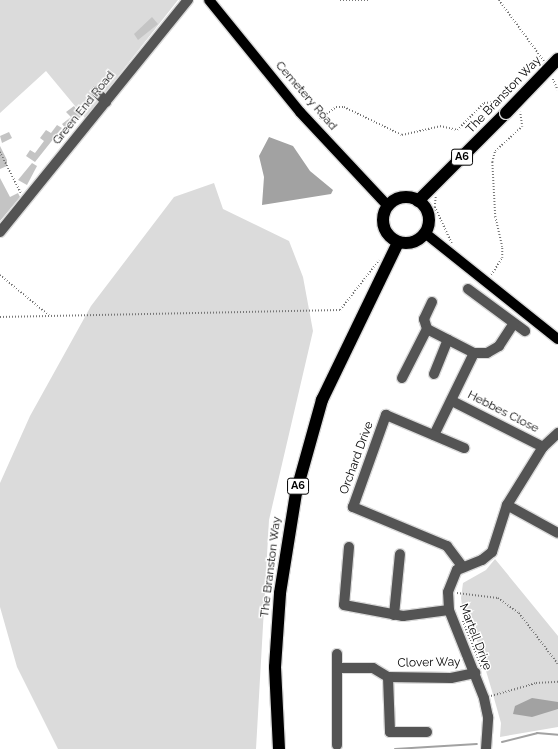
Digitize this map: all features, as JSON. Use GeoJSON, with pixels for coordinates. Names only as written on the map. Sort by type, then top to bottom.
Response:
{"type":"FeatureCollection","features":[{"type":"Feature","properties":{"kind":"highway","name":"The Branston Way"},"geometry":{"type":"LineString","coordinates":[[418,201],[558,59]]}},
{"type":"Feature","properties":{"kind":"highway"},"geometry":{"type":"LineString","coordinates":[[405,197],[418,201],[427,212],[425,233],[413,243],[398,243],[383,227],[387,206],[405,197]]}},
{"type":"Feature","properties":{"kind":"highway","name":"The Branston Way"},"geometry":{"type":"LineString","coordinates":[[280,749],[275,667],[280,593],[296,493],[322,400],[398,243]]}},
{"type":"Feature","properties":{"kind":"main road","name":"Cemetery Road"},"geometry":{"type":"LineString","coordinates":[[209,0],[300,112],[387,206]]}},
{"type":"Feature","properties":{"kind":"main road"},"geometry":{"type":"LineString","coordinates":[[425,233],[558,339]]}},
{"type":"Feature","properties":{"kind":"street","name":"Green End Road"},"geometry":{"type":"LineString","coordinates":[[0,232],[188,0]]}},
{"type":"Feature","properties":{"kind":"street"},"geometry":{"type":"LineString","coordinates":[[96,91],[106,102]]}},
{"type":"Feature","properties":{"kind":"street"},"geometry":{"type":"LineString","coordinates":[[468,289],[525,330]]}},
{"type":"Feature","properties":{"kind":"street"},"geometry":{"type":"LineString","coordinates":[[402,378],[427,329],[424,319],[432,302]]}},
{"type":"Feature","properties":{"kind":"street"},"geometry":{"type":"LineString","coordinates":[[427,329],[474,353],[487,353],[499,346],[514,323]]}},
{"type":"Feature","properties":{"kind":"street"},"geometry":{"type":"LineString","coordinates":[[434,374],[448,340]]}},
{"type":"Feature","properties":{"kind":"street"},"geometry":{"type":"LineString","coordinates":[[434,435],[452,401],[474,353]]}},
{"type":"Feature","properties":{"kind":"street","name":"Hebbes Close"},"geometry":{"type":"LineString","coordinates":[[452,401],[543,447]]}},
{"type":"Feature","properties":{"kind":"street","name":"Orchard Drive"},"geometry":{"type":"LineString","coordinates":[[462,566],[447,546],[353,507],[386,415],[464,448]]}},
{"type":"Feature","properties":{"kind":"street"},"geometry":{"type":"LineString","coordinates":[[462,566],[482,560],[492,552],[507,505],[543,447],[558,433]]}},
{"type":"Feature","properties":{"kind":"street"},"geometry":{"type":"LineString","coordinates":[[507,505],[558,533]]}},
{"type":"Feature","properties":{"kind":"street"},"geometry":{"type":"LineString","coordinates":[[349,547],[342,602],[394,615],[449,610]]}},
{"type":"Feature","properties":{"kind":"street"},"geometry":{"type":"LineString","coordinates":[[394,615],[400,554]]}},
{"type":"Feature","properties":{"kind":"street","name":"Martell Drive"},"geometry":{"type":"LineString","coordinates":[[462,566],[451,579],[449,610],[480,674],[488,718],[486,749]]}},
{"type":"Feature","properties":{"kind":"street"},"geometry":{"type":"LineString","coordinates":[[336,654],[337,745]]}},
{"type":"Feature","properties":{"kind":"street","name":"Clover Way"},"geometry":{"type":"LineString","coordinates":[[337,668],[373,668],[388,677],[451,678],[480,674]]}},
{"type":"Feature","properties":{"kind":"street"},"geometry":{"type":"LineString","coordinates":[[388,677],[390,732],[427,732]]}},
{"type":"Feature","properties":{"kind":"path"},"geometry":{"type":"LineString","coordinates":[[340,0],[370,0]]}},
{"type":"Feature","properties":{"kind":"path"},"geometry":{"type":"LineString","coordinates":[[498,0],[548,68]]}},
{"type":"Feature","properties":{"kind":"path"},"geometry":{"type":"LineString","coordinates":[[551,75],[558,90]]}},
{"type":"Feature","properties":{"kind":"path"},"geometry":{"type":"LineString","coordinates":[[0,152],[25,202]]}},
{"type":"Feature","properties":{"kind":"path"},"geometry":{"type":"LineString","coordinates":[[439,193],[435,208],[445,234],[456,248]]}},
{"type":"Feature","properties":{"kind":"path"},"geometry":{"type":"LineString","coordinates":[[0,317],[340,310],[382,255]]}},
{"type":"Feature","properties":{"kind":"path"},"geometry":{"type":"LineString","coordinates":[[484,274],[489,278]]}},
{"type":"Feature","properties":{"kind":"path"},"geometry":{"type":"LineString","coordinates":[[0,275],[50,316]]}},
{"type":"Feature","properties":{"kind":"path"},"geometry":{"type":"LineString","coordinates":[[457,598],[456,593],[458,588]]}},
{"type":"Feature","properties":{"kind":"path"},"geometry":{"type":"LineString","coordinates":[[456,593],[498,598],[519,613],[558,664]]}},
{"type":"Feature","properties":{"kind":"path"},"geometry":{"type":"LineString","coordinates":[[459,616],[470,632],[480,674]]}},
{"type":"Feature","properties":{"kind":"path"},"geometry":{"type":"LineString","coordinates":[[489,688],[491,696],[536,682],[558,682]]}},
{"type":"Feature","properties":{"kind":"shaded area"},"geometry":{"type":"Polygon","coordinates":[[[0,0],[178,0],[85,118],[46,71],[0,113],[0,0]]]}},
{"type":"Feature","properties":{"kind":"shaded area"},"geometry":{"type":"Polygon","coordinates":[[[269,137],[293,146],[310,171],[333,190],[331,194],[262,205],[264,177],[259,156],[269,137]]]}},
{"type":"Feature","properties":{"kind":"shaded area"},"geometry":{"type":"Polygon","coordinates":[[[214,183],[223,209],[289,241],[303,277],[313,331],[269,520],[256,749],[58,749],[17,667],[0,607],[0,483],[30,416],[91,306],[174,197],[214,183]]]}},
{"type":"Feature","properties":{"kind":"shaded area"},"geometry":{"type":"Polygon","coordinates":[[[495,559],[558,636],[558,727],[500,737],[501,723],[475,634],[463,613],[461,598],[463,583],[486,570],[495,559]]]}},
{"type":"Feature","properties":{"kind":"shaded area"},"geometry":{"type":"Polygon","coordinates":[[[532,698],[558,702],[558,709],[532,717],[513,714],[515,706],[532,698]]]}},
{"type":"Feature","properties":{"kind":"building"},"geometry":{"type":"Polygon","coordinates":[[[152,17],[158,24],[138,40],[134,34],[152,17]]]}},
{"type":"Feature","properties":{"kind":"building"},"geometry":{"type":"Polygon","coordinates":[[[74,106],[82,116],[66,129],[62,124],[71,117],[66,112],[74,106]]]}},
{"type":"Feature","properties":{"kind":"building"},"geometry":{"type":"Polygon","coordinates":[[[57,125],[62,128],[35,162],[26,156],[30,150],[35,153],[44,141],[40,138],[46,130],[51,133],[57,125]]]}},
{"type":"Feature","properties":{"kind":"building"},"geometry":{"type":"Polygon","coordinates":[[[9,132],[12,138],[2,143],[0,136],[9,132]]]}},
{"type":"Feature","properties":{"kind":"building"},"geometry":{"type":"Polygon","coordinates":[[[0,146],[7,160],[7,166],[0,169],[0,146]]]}},
{"type":"Feature","properties":{"kind":"building"},"geometry":{"type":"Polygon","coordinates":[[[32,163],[37,166],[27,185],[18,180],[32,163]]]}},
{"type":"Feature","properties":{"kind":"building"},"geometry":{"type":"Polygon","coordinates":[[[0,178],[10,197],[18,193],[20,197],[0,221],[0,178]]]}},
{"type":"Feature","properties":{"kind":"waterway"},"geometry":{"type":"LineString","coordinates":[[502,742],[537,733],[558,735]]}},
{"type":"Feature","properties":{"kind":"waterway"},"geometry":{"type":"LineString","coordinates":[[395,749],[477,744]]}}]}
